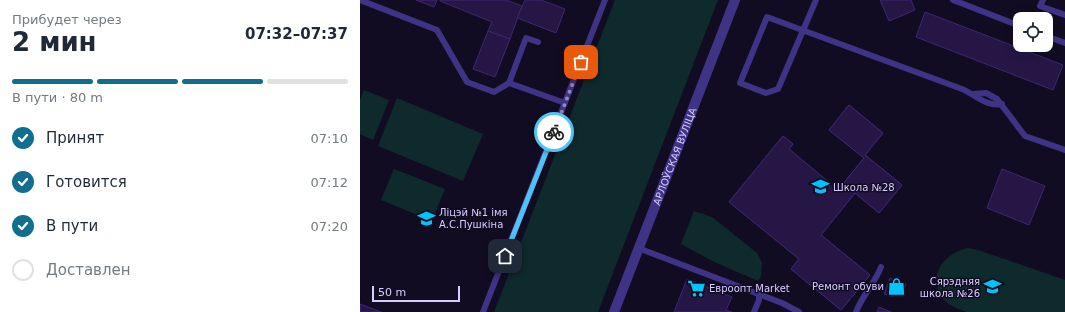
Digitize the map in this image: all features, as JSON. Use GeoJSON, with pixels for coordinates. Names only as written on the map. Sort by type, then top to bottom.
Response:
{"type":"FeatureCollection","features":[{"type":"Feature","properties":{"kind":"street","name":"АРЛОЎСКАЯ ВУЛІЦА"},"geometry":{"type":"LineString","coordinates":[[614,312],[735,0]]}},
{"type":"Feature","properties":{"kind":"lane"},"geometry":{"type":"LineString","coordinates":[[360,0],[437,30],[467,82],[494,92],[509,83],[526,38],[538,42]]}},
{"type":"Feature","properties":{"kind":"lane"},"geometry":{"type":"LineString","coordinates":[[483,312],[605,0]]}},
{"type":"Feature","properties":{"kind":"lane"},"geometry":{"type":"LineString","coordinates":[[816,0],[803,30],[778,89],[766,93],[740,83],[767,17],[803,30],[974,94],[986,93],[1002,104],[1025,136],[1065,150]]}},
{"type":"Feature","properties":{"kind":"lane"},"geometry":{"type":"LineString","coordinates":[[953,0],[1013,23]]}},
{"type":"Feature","properties":{"kind":"lane"},"geometry":{"type":"LineString","coordinates":[[1042,0],[1040,6],[1065,15]]}},
{"type":"Feature","properties":{"kind":"lane"},"geometry":{"type":"LineString","coordinates":[[1053,39],[1065,44]]}},
{"type":"Feature","properties":{"kind":"lane"},"geometry":{"type":"LineString","coordinates":[[509,83],[565,103]]}},
{"type":"Feature","properties":{"kind":"lane"},"geometry":{"type":"LineString","coordinates":[[638,248],[759,294],[799,312]]}},
{"type":"Feature","properties":{"kind":"lane"},"geometry":{"type":"LineString","coordinates":[[856,312],[860,301],[877,278],[881,267]]}},
{"type":"Feature","properties":{"kind":"lane"},"geometry":{"type":"LineString","coordinates":[[754,312],[759,300],[759,294]]}},
{"type":"Feature","properties":{"kind":"green space"},"geometry":{"type":"Polygon","coordinates":[[[615,0],[718,0],[598,312],[494,312],[615,0]]]}},
{"type":"Feature","properties":{"kind":"green space"},"geometry":{"type":"Polygon","coordinates":[[[364,90],[389,100],[373,140],[360,134],[360,100],[364,90]]]}},
{"type":"Feature","properties":{"kind":"green space"},"geometry":{"type":"Polygon","coordinates":[[[397,98],[483,134],[463,181],[378,146],[397,98]]]}},
{"type":"Feature","properties":{"kind":"green space"},"geometry":{"type":"Polygon","coordinates":[[[394,169],[445,189],[432,221],[381,200],[394,169]]]}},
{"type":"Feature","properties":{"kind":"green space"},"geometry":{"type":"Polygon","coordinates":[[[694,211],[712,217],[757,253],[762,263],[761,276],[758,281],[714,262],[681,244],[694,211]]]}},
{"type":"Feature","properties":{"kind":"green space","name":"Сярэдняя школа №26"},"geometry":{"type":"Polygon","coordinates":[[[968,248],[978,250],[1065,280],[1065,312],[967,312],[950,305],[945,301],[939,292],[937,275],[944,261],[951,255],[968,248]]]}},
{"type":"Feature","properties":{"kind":"building"},"geometry":{"type":"Polygon","coordinates":[[[416,0],[437,0],[434,7],[416,0]]]}},
{"type":"Feature","properties":{"kind":"building"},"geometry":{"type":"Polygon","coordinates":[[[440,0],[506,0],[522,6],[510,39],[488,31],[492,22],[440,0]]]}},
{"type":"Feature","properties":{"kind":"building"},"geometry":{"type":"Polygon","coordinates":[[[525,0],[541,0],[565,9],[556,33],[517,18],[525,0]]]}},
{"type":"Feature","properties":{"kind":"building"},"geometry":{"type":"Polygon","coordinates":[[[880,0],[911,0],[915,10],[889,21],[880,0]]]}},
{"type":"Feature","properties":{"kind":"building"},"geometry":{"type":"Polygon","coordinates":[[[925,12],[1013,46],[1013,52],[1029,52],[1063,65],[1053,90],[916,37],[925,12]]]}},
{"type":"Feature","properties":{"kind":"building"},"geometry":{"type":"Polygon","coordinates":[[[488,31],[510,39],[495,77],[473,69],[488,31]]]}},
{"type":"Feature","properties":{"kind":"building"},"geometry":{"type":"Polygon","coordinates":[[[849,105],[883,133],[865,155],[902,185],[879,213],[855,193],[821,235],[870,275],[841,310],[791,269],[799,259],[729,202],[783,136],[793,144],[789,149],[838,190],[864,158],[829,130],[849,105]],[[786,170],[761,200],[792,226],[817,195],[786,170]]]}},
{"type":"Feature","properties":{"kind":"building"},"geometry":{"type":"Polygon","coordinates":[[[849,105],[883,133],[865,155],[902,185],[879,213],[855,193],[821,235],[870,275],[841,310],[791,269],[799,259],[729,202],[783,136],[793,144],[789,149],[838,190],[864,158],[829,130],[849,105]]]}},
{"type":"Feature","properties":{"kind":"building"},"geometry":{"type":"Polygon","coordinates":[[[1002,169],[1045,186],[1029,225],[987,208],[1002,169]]]}},
{"type":"Feature","properties":{"kind":"building"},"geometry":{"type":"Polygon","coordinates":[[[890,278],[906,284],[903,292],[896,290],[893,297],[884,294],[890,278]]]}},
{"type":"Feature","properties":{"kind":"building","name":"Евроопт Market"},"geometry":{"type":"Polygon","coordinates":[[[687,279],[732,297],[726,310],[732,312],[674,312],[687,279]]]}},
{"type":"Feature","properties":{"kind":"building"},"geometry":{"type":"Polygon","coordinates":[[[360,304],[381,312],[360,312],[360,304]]]}},
{"type":"Feature","properties":{"kind":"building"},"geometry":{"type":"Polygon","coordinates":[[[879,307],[891,312],[877,312],[879,307]]]}},
{"type":"Feature","properties":{"kind":"way so far"},"geometry":{"type":"LineString","coordinates":[[554,132],[581,62]]}},
{"type":"Feature","properties":{"kind":"place","name":"Школа №28"},"geometry":{"type":"Point","coordinates":[820,187]}},
{"type":"Feature","properties":{"kind":"place","name":"Ліцэй №1 імя А.С.Пушкіна"},"geometry":{"type":"Point","coordinates":[426,218]}},
{"type":"Feature","properties":{"kind":"place","name":"Ремонт обуви"},"geometry":{"type":"Point","coordinates":[897,286]}},
{"type":"Feature","properties":{"kind":"place","name":"Сярэдняя школа №26"},"geometry":{"type":"Point","coordinates":[993,287]}},
{"type":"Feature","properties":{"kind":"place","name":"Евроопт Market"},"geometry":{"type":"Point","coordinates":[696,288]}},
{"type":"Feature","properties":{"kind":"route"},"geometry":{"type":"LineString","coordinates":[[505,256],[554,132]]}}]}
